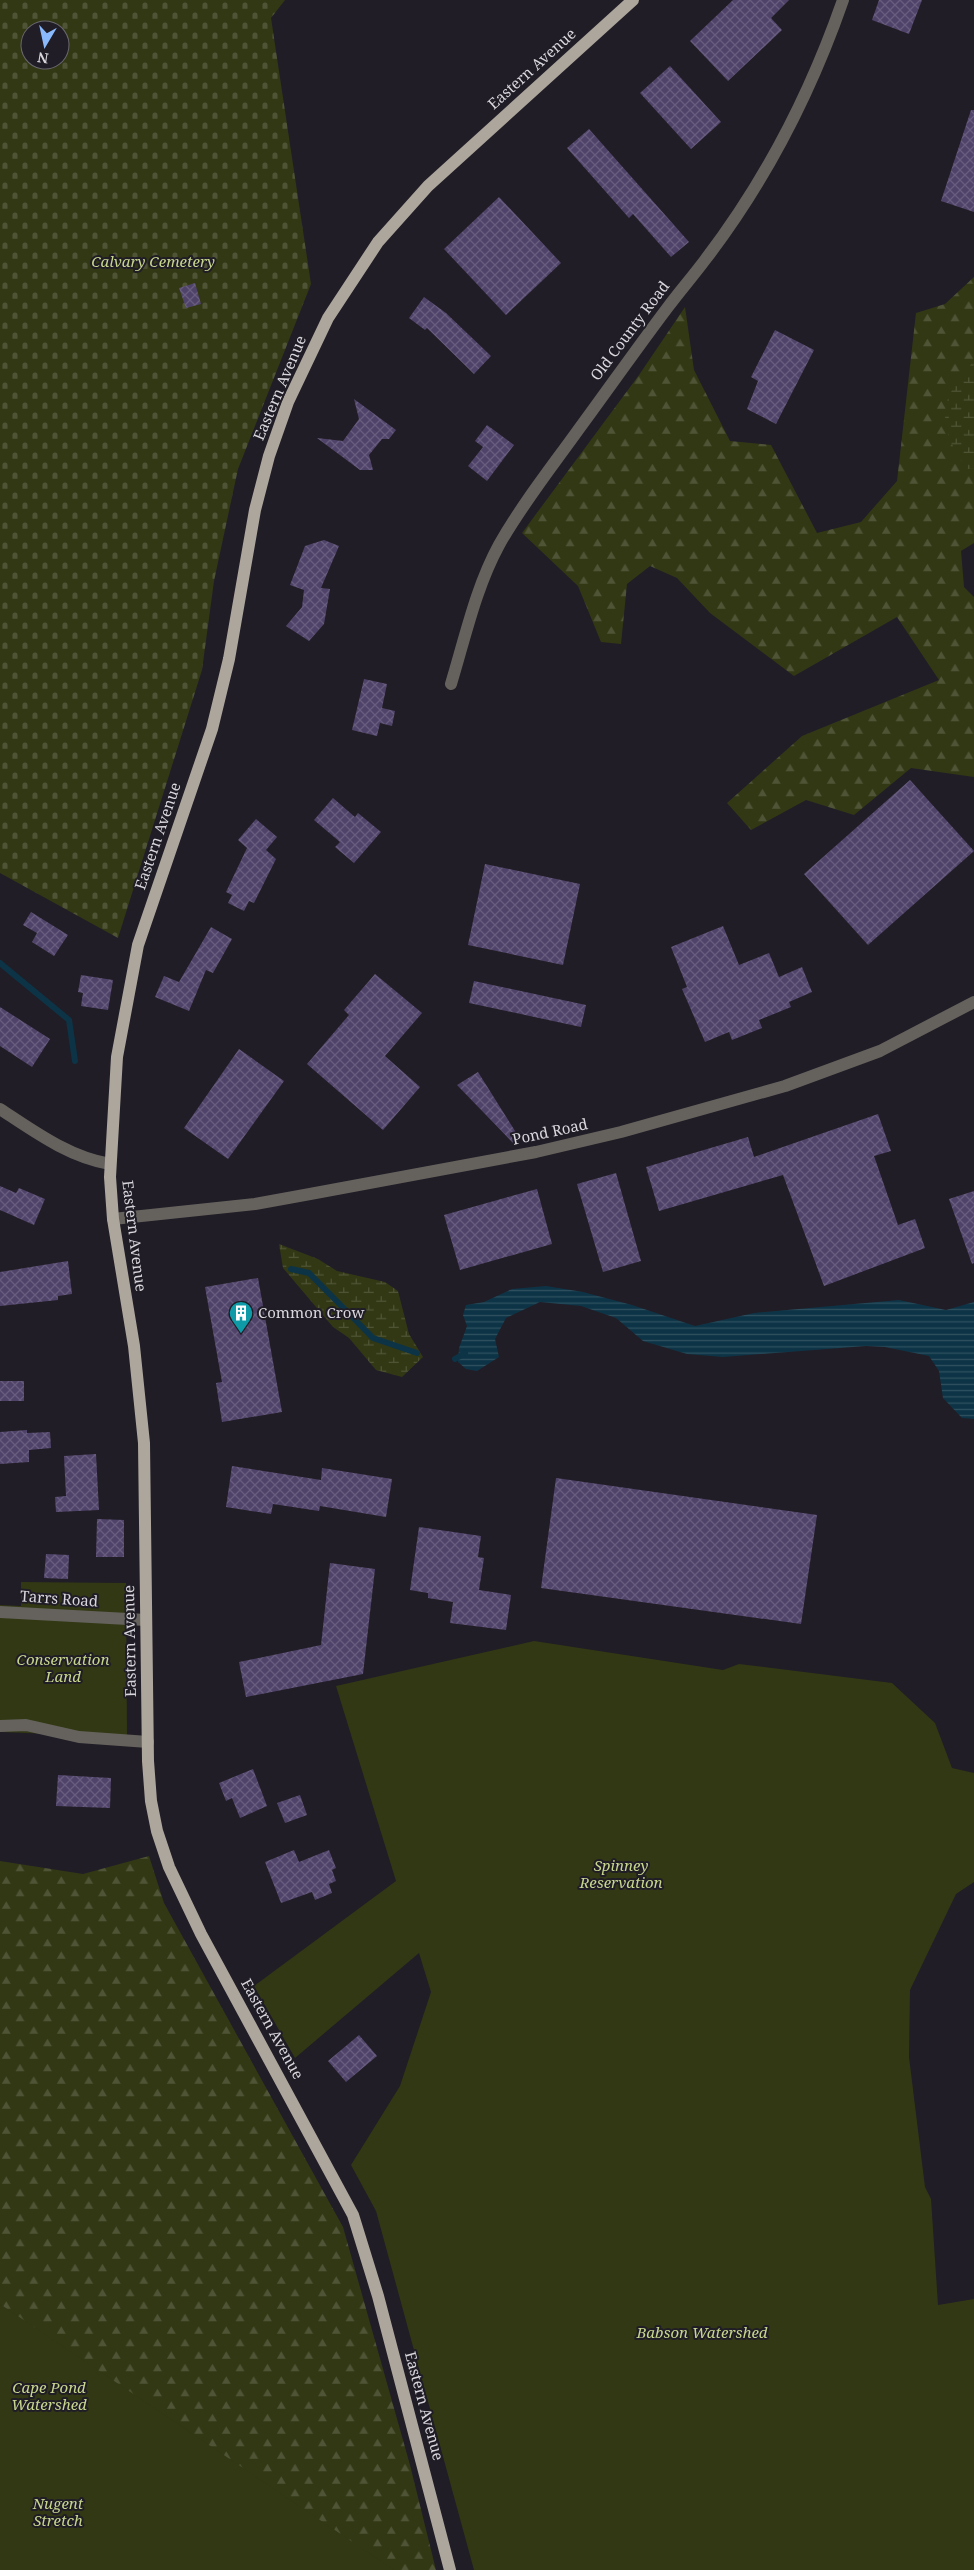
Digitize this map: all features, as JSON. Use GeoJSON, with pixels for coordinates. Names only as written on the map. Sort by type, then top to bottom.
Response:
{"type":"FeatureCollection","features":[{"type":"Feature","properties":{"kind":"main road","name":"Eastern Avenue"},"geometry":{"type":"LineString","coordinates":[[450,2570],[378,2296],[353,2215],[201,1934],[169,1867],[157,1831],[151,1802],[148,1742],[144,1443],[134,1346],[113,1219],[110,1164],[117,1057],[138,945],[212,729],[229,659],[255,510],[269,456],[288,402],[328,318],[378,242],[428,186],[633,0]]}},
{"type":"Feature","properties":{"kind":"street","name":"Old County Road"},"geometry":{"type":"LineString","coordinates":[[451,684],[473,612],[499,546],[557,459],[669,304],[705,260],[742,208],[769,162],[817,66],[829,41],[843,0]]}},
{"type":"Feature","properties":{"kind":"street","name":"Pond Road"},"geometry":{"type":"LineString","coordinates":[[113,1219],[255,1204],[536,1152],[621,1132],[785,1086],[880,1051],[974,1002]]}},
{"type":"Feature","properties":{"kind":"street"},"geometry":{"type":"LineString","coordinates":[[0,1109],[48,1140],[89,1161],[110,1164]]}},
{"type":"Feature","properties":{"kind":"street","name":"Tarrs Road"},"geometry":{"type":"LineString","coordinates":[[0,1612],[146,1620]]}},
{"type":"Feature","properties":{"kind":"street"},"geometry":{"type":"LineString","coordinates":[[0,1726],[26,1725],[79,1737],[148,1742]]}},
{"type":"Feature","properties":{"kind":"green space","name":"Calvary Cemetery"},"geometry":{"type":"Polygon","coordinates":[[[0,0],[285,0],[271,18],[311,284],[238,469],[214,581],[202,670],[118,938],[0,873],[0,0]]]}},
{"type":"Feature","properties":{"kind":"green space"},"geometry":{"type":"Polygon","coordinates":[[[974,277],[974,543],[961,551],[964,587],[974,597],[974,777],[911,768],[854,815],[806,800],[751,830],[727,803],[802,736],[939,680],[897,617],[794,676],[710,613],[677,578],[650,566],[627,584],[621,644],[601,642],[578,586],[522,533],[639,375],[685,307],[694,370],[730,441],[771,445],[817,533],[861,522],[897,481],[916,313],[945,304],[974,277]]]}},
{"type":"Feature","properties":{"kind":"green space"},"geometry":{"type":"Polygon","coordinates":[[[974,358],[974,469],[967,469],[951,442],[945,421],[945,411],[947,400],[952,390],[967,371],[974,358]]]}},
{"type":"Feature","properties":{"kind":"green space"},"geometry":{"type":"Polygon","coordinates":[[[279,1244],[318,1259],[337,1271],[385,1282],[398,1291],[409,1334],[423,1357],[402,1377],[376,1370],[349,1338],[333,1327],[283,1268],[279,1244]]]}},
{"type":"Feature","properties":{"kind":"green space","name":"Conservation Land"},"geometry":{"type":"Polygon","coordinates":[[[21,1582],[126,1583],[127,1737],[0,1732],[0,1605],[21,1606],[21,1582]]]}},
{"type":"Feature","properties":{"kind":"green space"},"geometry":{"type":"Polygon","coordinates":[[[534,1641],[723,1670],[739,1664],[892,1683],[935,1723],[952,1768],[974,1773],[974,1882],[956,1894],[910,1990],[909,2057],[925,2187],[931,2199],[938,2305],[974,2299],[974,2570],[474,2570],[376,2211],[351,2165],[400,2086],[431,1992],[419,1953],[295,2058],[254,1986],[396,1881],[336,1686],[534,1641]]]}},
{"type":"Feature","properties":{"kind":"green space"},"geometry":{"type":"Polygon","coordinates":[[[149,1856],[164,1903],[343,2227],[410,2465],[436,2570],[0,2570],[0,1861],[83,1874],[149,1856]]]}},
{"type":"Feature","properties":{"kind":"green space"},"geometry":{"type":"Polygon","coordinates":[[[0,2304],[394,2570],[0,2570],[0,2304]]]}},
{"type":"Feature","properties":{"kind":"water"},"geometry":{"type":"Polygon","coordinates":[[[546,1286],[583,1292],[632,1305],[695,1326],[754,1313],[899,1300],[946,1310],[974,1302],[974,1419],[962,1418],[943,1398],[939,1371],[929,1356],[885,1347],[866,1346],[723,1357],[687,1354],[643,1341],[616,1318],[581,1306],[540,1302],[506,1318],[495,1339],[499,1357],[477,1371],[466,1369],[458,1362],[459,1348],[467,1326],[463,1315],[466,1305],[484,1302],[512,1289],[546,1286]]]}},
{"type":"Feature","properties":{"kind":"building"},"geometry":{"type":"Polygon","coordinates":[[[733,0],[789,0],[771,18],[782,30],[728,81],[690,41],[733,0]]]}},
{"type":"Feature","properties":{"kind":"building"},"geometry":{"type":"Polygon","coordinates":[[[879,0],[922,0],[909,34],[872,20],[879,0]]]}},
{"type":"Feature","properties":{"kind":"building"},"geometry":{"type":"Polygon","coordinates":[[[670,66],[721,122],[691,149],[640,93],[670,66]]]}},
{"type":"Feature","properties":{"kind":"building"},"geometry":{"type":"Polygon","coordinates":[[[971,110],[974,110],[974,212],[941,201],[971,110]]]}},
{"type":"Feature","properties":{"kind":"building"},"geometry":{"type":"Polygon","coordinates":[[[589,129],[689,242],[671,257],[633,214],[629,218],[567,148],[589,129]]]}},
{"type":"Feature","properties":{"kind":"building"},"geometry":{"type":"Polygon","coordinates":[[[499,197],[561,263],[506,315],[444,249],[499,197]]]}},
{"type":"Feature","properties":{"kind":"building"},"geometry":{"type":"Polygon","coordinates":[[[195,283],[201,304],[186,308],[179,288],[195,283]]]}},
{"type":"Feature","properties":{"kind":"building"},"geometry":{"type":"Polygon","coordinates":[[[424,297],[446,313],[491,356],[474,374],[427,328],[425,330],[409,318],[424,297]]]}},
{"type":"Feature","properties":{"kind":"building"},"geometry":{"type":"Polygon","coordinates":[[[775,330],[814,350],[776,424],[747,409],[758,381],[751,377],[775,330]]]}},
{"type":"Feature","properties":{"kind":"building"},"geometry":{"type":"Polygon","coordinates":[[[354,399],[396,430],[389,439],[382,439],[369,455],[373,470],[360,470],[317,438],[343,441],[359,419],[354,399]]]}},
{"type":"Feature","properties":{"kind":"building"},"geometry":{"type":"Polygon","coordinates":[[[487,425],[514,445],[487,481],[468,466],[483,447],[475,441],[487,425]]]}},
{"type":"Feature","properties":{"kind":"building"},"geometry":{"type":"Polygon","coordinates":[[[324,540],[339,546],[321,588],[330,589],[324,624],[309,641],[286,626],[302,607],[304,590],[290,585],[305,546],[324,540]]]}},
{"type":"Feature","properties":{"kind":"building"},"geometry":{"type":"Polygon","coordinates":[[[364,679],[387,684],[382,708],[395,711],[392,726],[380,723],[377,736],[352,730],[364,679]]]}},
{"type":"Feature","properties":{"kind":"building"},"geometry":{"type":"Polygon","coordinates":[[[910,780],[974,851],[868,945],[804,874],[910,780]]]}},
{"type":"Feature","properties":{"kind":"building"},"geometry":{"type":"Polygon","coordinates":[[[333,798],[355,817],[358,813],[381,832],[354,863],[335,847],[340,842],[314,820],[333,798]]]}},
{"type":"Feature","properties":{"kind":"building"},"geometry":{"type":"Polygon","coordinates":[[[256,819],[277,837],[266,850],[276,859],[254,903],[249,901],[244,911],[228,903],[232,895],[226,892],[247,848],[238,840],[256,819]]]}},
{"type":"Feature","properties":{"kind":"building"},"geometry":{"type":"Polygon","coordinates":[[[485,864],[580,884],[563,965],[468,945],[485,864]]]}},
{"type":"Feature","properties":{"kind":"building"},"geometry":{"type":"Polygon","coordinates":[[[31,912],[68,935],[54,956],[32,942],[37,933],[23,925],[31,912]]]}},
{"type":"Feature","properties":{"kind":"building"},"geometry":{"type":"Polygon","coordinates":[[[723,926],[739,965],[769,953],[779,977],[802,967],[812,992],[789,1002],[791,1007],[759,1020],[762,1028],[732,1040],[729,1032],[705,1042],[682,989],[687,987],[671,947],[723,926]]]}},
{"type":"Feature","properties":{"kind":"building"},"geometry":{"type":"Polygon","coordinates":[[[211,927],[232,939],[213,973],[206,970],[189,1011],[155,997],[164,976],[179,982],[211,927]]]}},
{"type":"Feature","properties":{"kind":"building"},"geometry":{"type":"Polygon","coordinates":[[[375,974],[422,1013],[385,1056],[420,1087],[383,1130],[307,1064],[349,1015],[344,1010],[375,974]]]}},
{"type":"Feature","properties":{"kind":"building"},"geometry":{"type":"Polygon","coordinates":[[[81,975],[113,980],[108,1010],[81,1006],[83,993],[78,992],[81,975]]]}},
{"type":"Feature","properties":{"kind":"building"},"geometry":{"type":"Polygon","coordinates":[[[474,981],[586,1005],[581,1027],[469,1003],[474,981]]]}},
{"type":"Feature","properties":{"kind":"building"},"geometry":{"type":"Polygon","coordinates":[[[0,1007],[50,1039],[32,1067],[0,1046],[0,1007]]]}},
{"type":"Feature","properties":{"kind":"building"},"geometry":{"type":"Polygon","coordinates":[[[239,1049],[284,1081],[228,1159],[184,1128],[239,1049]]]}},
{"type":"Feature","properties":{"kind":"building"},"geometry":{"type":"Polygon","coordinates":[[[478,1072],[520,1139],[514,1144],[457,1085],[478,1072]]]}},
{"type":"Feature","properties":{"kind":"building"},"geometry":{"type":"Polygon","coordinates":[[[878,1114],[891,1151],[874,1156],[898,1225],[915,1219],[925,1248],[824,1286],[783,1175],[659,1211],[646,1167],[748,1137],[754,1157],[878,1114]]]}},
{"type":"Feature","properties":{"kind":"building"},"geometry":{"type":"Polygon","coordinates":[[[616,1173],[641,1261],[603,1272],[577,1184],[616,1173]]]}},
{"type":"Feature","properties":{"kind":"building"},"geometry":{"type":"Polygon","coordinates":[[[0,1186],[16,1193],[19,1188],[45,1199],[34,1225],[0,1210],[0,1186]]]}},
{"type":"Feature","properties":{"kind":"building"},"geometry":{"type":"Polygon","coordinates":[[[537,1189],[552,1244],[460,1270],[444,1215],[537,1189]]]}},
{"type":"Feature","properties":{"kind":"building"},"geometry":{"type":"Polygon","coordinates":[[[974,1191],[974,1263],[972,1264],[949,1199],[974,1191]]]}},
{"type":"Feature","properties":{"kind":"building"},"geometry":{"type":"Polygon","coordinates":[[[68,1261],[72,1294],[58,1296],[58,1300],[0,1306],[0,1272],[68,1261]]]}},
{"type":"Feature","properties":{"kind":"building","name":"Common Crow"},"geometry":{"type":"Polygon","coordinates":[[[258,1278],[282,1412],[222,1422],[216,1383],[222,1382],[205,1287],[258,1278]]]}},
{"type":"Feature","properties":{"kind":"building"},"geometry":{"type":"Polygon","coordinates":[[[0,1381],[24,1381],[24,1401],[0,1401],[0,1381]]]}},
{"type":"Feature","properties":{"kind":"building"},"geometry":{"type":"Polygon","coordinates":[[[27,1430],[27,1433],[50,1432],[51,1448],[29,1450],[29,1462],[0,1464],[0,1432],[27,1430]]]}},
{"type":"Feature","properties":{"kind":"building"},"geometry":{"type":"Polygon","coordinates":[[[96,1454],[99,1510],[56,1512],[55,1497],[66,1496],[64,1456],[96,1454]]]}},
{"type":"Feature","properties":{"kind":"building"},"geometry":{"type":"Polygon","coordinates":[[[232,1466],[321,1480],[322,1468],[392,1479],[386,1517],[320,1506],[319,1511],[273,1504],[271,1514],[226,1507],[232,1466]]]}},
{"type":"Feature","properties":{"kind":"building"},"geometry":{"type":"Polygon","coordinates":[[[556,1478],[817,1515],[801,1624],[541,1588],[556,1478]]]}},
{"type":"Feature","properties":{"kind":"building"},"geometry":{"type":"Polygon","coordinates":[[[97,1519],[124,1520],[124,1557],[96,1557],[97,1519]]]}},
{"type":"Feature","properties":{"kind":"building"},"geometry":{"type":"Polygon","coordinates":[[[419,1527],[481,1536],[478,1557],[484,1558],[479,1590],[511,1595],[506,1630],[450,1623],[453,1602],[428,1598],[428,1593],[410,1590],[419,1527]]]}},
{"type":"Feature","properties":{"kind":"building"},"geometry":{"type":"Polygon","coordinates":[[[46,1554],[69,1555],[68,1579],[44,1578],[46,1554]]]}},
{"type":"Feature","properties":{"kind":"building"},"geometry":{"type":"Polygon","coordinates":[[[330,1563],[375,1569],[363,1674],[246,1697],[239,1662],[321,1645],[330,1563]]]}},
{"type":"Feature","properties":{"kind":"building"},"geometry":{"type":"Polygon","coordinates":[[[253,1769],[267,1806],[240,1818],[232,1798],[226,1801],[219,1783],[253,1769]]]}},
{"type":"Feature","properties":{"kind":"building"},"geometry":{"type":"Polygon","coordinates":[[[58,1775],[111,1778],[110,1808],[56,1806],[58,1775]]]}},
{"type":"Feature","properties":{"kind":"building"},"geometry":{"type":"Polygon","coordinates":[[[300,1795],[307,1815],[285,1823],[277,1803],[300,1795]]]}},
{"type":"Feature","properties":{"kind":"building"},"geometry":{"type":"Polygon","coordinates":[[[294,1850],[299,1862],[329,1850],[336,1868],[332,1870],[336,1881],[329,1884],[332,1893],[315,1900],[312,1892],[281,1903],[265,1862],[294,1850]]]}},
{"type":"Feature","properties":{"kind":"building"},"geometry":{"type":"Polygon","coordinates":[[[359,2035],[377,2056],[346,2082],[328,2061],[359,2035]]]}},
{"type":"Feature","properties":{"kind":"waterway"},"geometry":{"type":"LineString","coordinates":[[0,963],[69,1020],[75,1061]]}},
{"type":"Feature","properties":{"kind":"waterway"},"geometry":{"type":"LineString","coordinates":[[291,1269],[309,1273],[373,1338],[417,1353]]}},
{"type":"Feature","properties":{"kind":"waterway"},"geometry":{"type":"LineString","coordinates":[[455,1359],[465,1353]]}},
{"type":"Feature","properties":{"kind":"place","name":"Common Crow"},"geometry":{"type":"Point","coordinates":[241,1334]}},
{"type":"Feature","properties":{"kind":"park label","name":"Spinney Reservation"},"geometry":{"type":"Point","coordinates":[621,1874]}},
{"type":"Feature","properties":{"kind":"park label","name":"Babson Watershed"},"geometry":{"type":"Point","coordinates":[702,2333]}},
{"type":"Feature","properties":{"kind":"park label","name":"Cape Pond Watershed"},"geometry":{"type":"Point","coordinates":[49,2396]}},
{"type":"Feature","properties":{"kind":"park label","name":"Nugent Stretch"},"geometry":{"type":"Point","coordinates":[58,2512]}}]}
